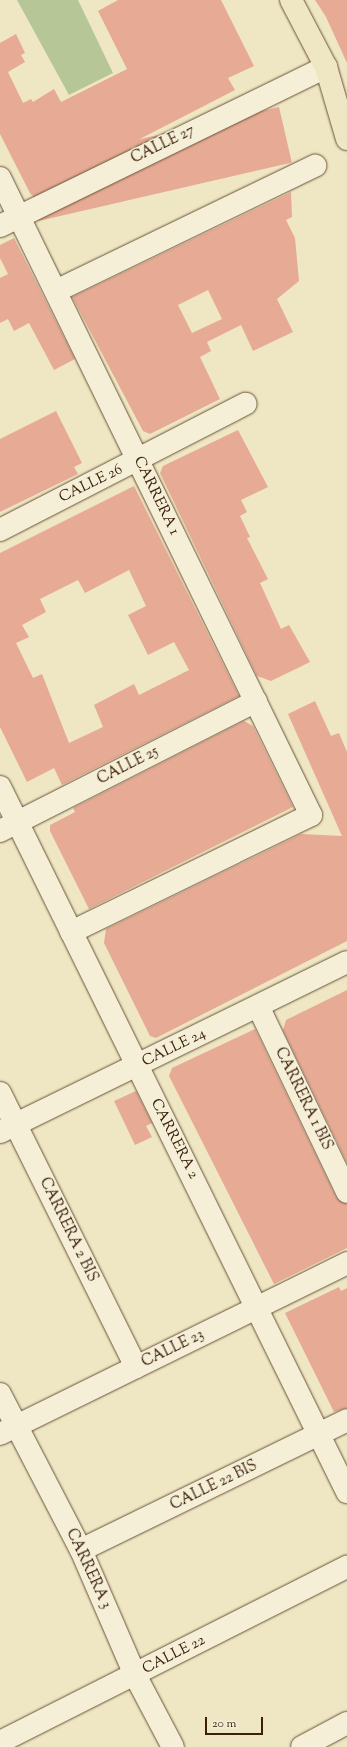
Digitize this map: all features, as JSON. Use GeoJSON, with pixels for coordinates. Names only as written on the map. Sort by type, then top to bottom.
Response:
{"type":"FeatureCollection","features":[{"type":"Feature","properties":{"kind":"main road"},"geometry":{"type":"LineString","coordinates":[[291,0],[326,67],[347,139]]}},
{"type":"Feature","properties":{"kind":"street","name":"CALLE 27"},"geometry":{"type":"LineString","coordinates":[[0,226],[326,67]]}},
{"type":"Feature","properties":{"kind":"street"},"geometry":{"type":"LineString","coordinates":[[56,291],[315,166]]}},
{"type":"Feature","properties":{"kind":"street","name":"CARRERA 1"},"geometry":{"type":"LineString","coordinates":[[0,178],[311,814],[72,932]]}},
{"type":"Feature","properties":{"kind":"street","name":"CALLE 26"},"geometry":{"type":"LineString","coordinates":[[0,530],[139,460],[245,404]]}},
{"type":"Feature","properties":{"kind":"street","name":"CALLE 25"},"geometry":{"type":"LineString","coordinates":[[9,827],[256,702]]}},
{"type":"Feature","properties":{"kind":"street","name":"CARRERA 2"},"geometry":{"type":"LineString","coordinates":[[0,787],[9,827],[72,932],[259,1307],[347,1492]]}},
{"type":"Feature","properties":{"kind":"street","name":"CALLE 24"},"geometry":{"type":"LineString","coordinates":[[8,1128],[347,962]]}},
{"type":"Feature","properties":{"kind":"street","name":"CARRERA 1 BIS"},"geometry":{"type":"LineString","coordinates":[[258,1006],[347,1192]]}},
{"type":"Feature","properties":{"kind":"street","name":"CARRERA 2 BIS"},"geometry":{"type":"LineString","coordinates":[[0,1093],[8,1128],[136,1367]]}},
{"type":"Feature","properties":{"kind":"street","name":"CALLE 23"},"geometry":{"type":"LineString","coordinates":[[8,1430],[347,1263]]}},
{"type":"Feature","properties":{"kind":"street","name":"CARRERA 3"},"geometry":{"type":"LineString","coordinates":[[0,1394],[8,1430],[81,1550],[136,1675],[173,1747]]}},
{"type":"Feature","properties":{"kind":"street","name":"CALLE 22 BIS"},"geometry":{"type":"LineString","coordinates":[[81,1550],[320,1435],[347,1420]]}},
{"type":"Feature","properties":{"kind":"street","name":"CALLE 22"},"geometry":{"type":"LineString","coordinates":[[0,1742],[136,1675],[347,1567]]}},
{"type":"Feature","properties":{"kind":"street"},"geometry":{"type":"LineString","coordinates":[[302,1747],[347,1723]]}},
{"type":"Feature","properties":{"kind":"green space"},"geometry":{"type":"Polygon","coordinates":[[[17,0],[78,0],[113,73],[69,95],[17,0]]]}},
{"type":"Feature","properties":{"kind":"building"},"geometry":{"type":"Polygon","coordinates":[[[118,0],[221,0],[254,66],[228,78],[235,90],[31,195],[0,134],[0,43],[16,34],[25,53],[21,55],[25,62],[8,72],[23,103],[31,99],[33,102],[54,89],[61,102],[127,69],[98,11],[118,0]]]}},
{"type":"Feature","properties":{"kind":"building"},"geometry":{"type":"Polygon","coordinates":[[[315,0],[347,0],[347,63],[326,17],[315,0]]]}},
{"type":"Feature","properties":{"kind":"building"},"geometry":{"type":"Polygon","coordinates":[[[279,107],[292,163],[38,221],[26,165],[279,107]]]}},
{"type":"Feature","properties":{"kind":"building"},"geometry":{"type":"Polygon","coordinates":[[[291,192],[292,217],[286,220],[295,238],[299,281],[277,299],[293,332],[253,351],[241,325],[207,342],[211,351],[200,357],[220,399],[150,434],[143,431],[72,297],[291,192]],[[208,290],[178,305],[192,333],[222,319],[208,290]]]}},
{"type":"Feature","properties":{"kind":"building"},"geometry":{"type":"Polygon","coordinates":[[[14,238],[75,359],[54,370],[29,323],[14,331],[8,319],[0,323],[0,278],[8,274],[0,258],[0,245],[14,238]]]}},
{"type":"Feature","properties":{"kind":"building"},"geometry":{"type":"Polygon","coordinates":[[[56,411],[82,463],[74,467],[78,474],[0,512],[0,439],[56,411]]]}},
{"type":"Feature","properties":{"kind":"building"},"geometry":{"type":"Polygon","coordinates":[[[238,430],[268,487],[241,500],[247,512],[240,516],[250,537],[247,538],[268,579],[260,583],[281,629],[289,625],[310,662],[271,681],[257,676],[160,473],[163,466],[238,430]]]}},
{"type":"Feature","properties":{"kind":"building"},"geometry":{"type":"Polygon","coordinates":[[[134,486],[239,696],[62,785],[54,768],[27,782],[0,727],[0,553],[134,486]],[[129,570],[85,593],[78,580],[40,599],[46,612],[22,625],[29,637],[16,643],[33,678],[42,674],[69,743],[103,727],[94,705],[134,684],[139,695],[189,670],[174,642],[148,655],[128,615],[146,606],[129,570]]]}},
{"type":"Feature","properties":{"kind":"building"},"geometry":{"type":"Polygon","coordinates":[[[315,701],[331,736],[339,733],[347,752],[347,941],[156,1038],[150,1036],[104,943],[106,929],[301,834],[342,836],[288,714],[315,701]]]}},
{"type":"Feature","properties":{"kind":"building"},"geometry":{"type":"Polygon","coordinates":[[[244,721],[253,726],[293,807],[89,909],[50,831],[50,825],[75,812],[73,808],[244,721]]]}},
{"type":"Feature","properties":{"kind":"building"},"geometry":{"type":"Polygon","coordinates":[[[347,990],[347,1163],[283,1030],[286,1020],[347,990]]]}},
{"type":"Feature","properties":{"kind":"building"},"geometry":{"type":"Polygon","coordinates":[[[255,1029],[336,1197],[347,1204],[347,1248],[274,1284],[169,1076],[172,1068],[255,1029]]]}},
{"type":"Feature","properties":{"kind":"building"},"geometry":{"type":"Polygon","coordinates":[[[136,1091],[152,1123],[146,1126],[152,1137],[135,1145],[114,1101],[136,1091]]]}},
{"type":"Feature","properties":{"kind":"building"},"geometry":{"type":"Polygon","coordinates":[[[339,1287],[341,1291],[347,1288],[347,1408],[334,1412],[285,1313],[339,1287]]]}}]}
